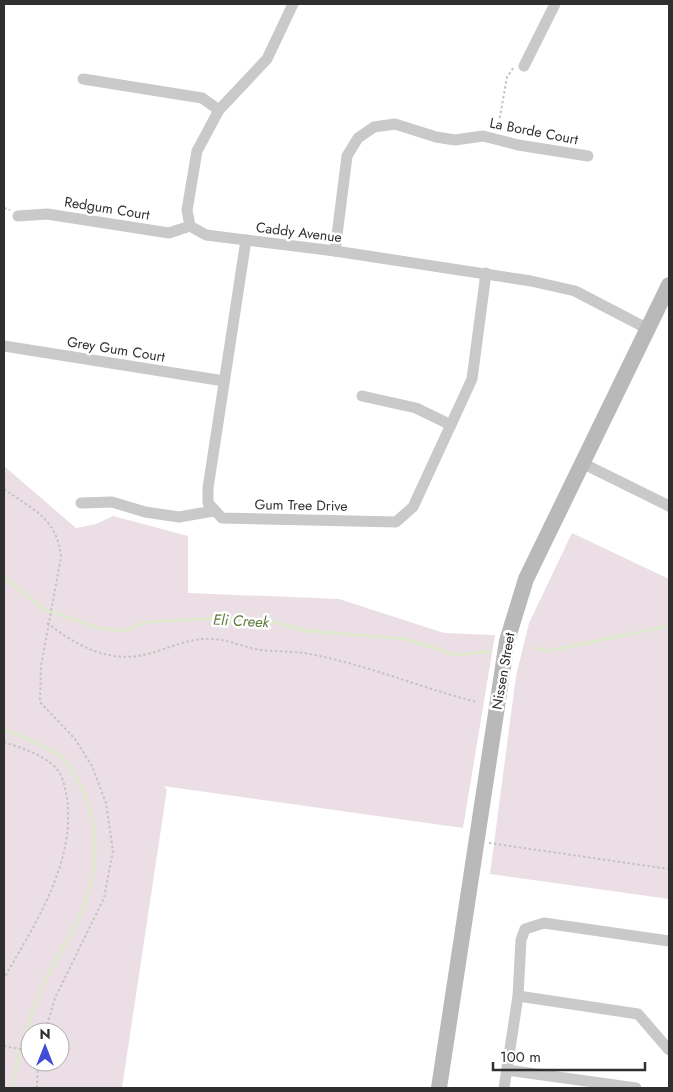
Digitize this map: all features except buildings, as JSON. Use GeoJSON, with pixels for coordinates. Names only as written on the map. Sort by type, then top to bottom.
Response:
{"type":"FeatureCollection","features":[{"type":"Feature","properties":{"kind":"street"},"geometry":{"type":"LineString","coordinates":[[190,226],[187,210],[197,151],[219,110],[267,59],[293,4]]}},
{"type":"Feature","properties":{"kind":"street"},"geometry":{"type":"LineString","coordinates":[[524,66],[555,4]]}},
{"type":"Feature","properties":{"kind":"street"},"geometry":{"type":"LineString","coordinates":[[83,79],[202,98],[219,110]]}},
{"type":"Feature","properties":{"kind":"street","name":"La Borde Court"},"geometry":{"type":"LineString","coordinates":[[335,251],[346,156],[358,138],[374,127],[395,124],[436,137],[455,140],[483,136],[588,156]]}},
{"type":"Feature","properties":{"kind":"street","name":"Redgum Court"},"geometry":{"type":"LineString","coordinates":[[18,216],[47,214],[169,233],[190,226]]}},
{"type":"Feature","properties":{"kind":"street","name":"Caddy Avenue"},"geometry":{"type":"LineString","coordinates":[[190,226],[206,235],[486,273],[575,291],[648,329]]}},
{"type":"Feature","properties":{"kind":"street"},"geometry":{"type":"LineString","coordinates":[[81,503],[112,502],[145,512],[179,517],[214,511],[208,503],[208,488],[246,240]]}},
{"type":"Feature","properties":{"kind":"street","name":"Gum Tree Drive"},"geometry":{"type":"LineString","coordinates":[[214,511],[222,518],[396,522],[413,507],[472,379],[486,273]]}},
{"type":"Feature","properties":{"kind":"street","name":"Nissen Street"},"geometry":{"type":"LineString","coordinates":[[439,1088],[507,641],[526,579],[669,285]]}},
{"type":"Feature","properties":{"kind":"street","name":"Grey Gum Court"},"geometry":{"type":"LineString","coordinates":[[4,346],[224,381]]}},
{"type":"Feature","properties":{"kind":"street"},"geometry":{"type":"LineString","coordinates":[[362,396],[416,408],[451,425]]}},
{"type":"Feature","properties":{"kind":"street"},"geometry":{"type":"LineString","coordinates":[[582,463],[669,506]]}},
{"type":"Feature","properties":{"kind":"street"},"geometry":{"type":"LineString","coordinates":[[504,1088],[518,996],[521,940],[525,929],[534,924],[544,923],[669,941]]}},
{"type":"Feature","properties":{"kind":"street"},"geometry":{"type":"LineString","coordinates":[[518,996],[638,1014],[669,1050]]}},
{"type":"Feature","properties":{"kind":"street"},"geometry":{"type":"LineString","coordinates":[[507,1070],[636,1088]]}},
{"type":"Feature","properties":{"kind":"path"},"geometry":{"type":"LineString","coordinates":[[496,139],[507,77],[512,67],[524,66]]}},
{"type":"Feature","properties":{"kind":"path"},"geometry":{"type":"LineString","coordinates":[[4,489],[49,522],[56,533],[61,557],[47,623],[41,666],[40,702],[75,739],[92,766],[106,803],[113,851],[104,898],[55,998],[48,1022]]}},
{"type":"Feature","properties":{"kind":"path"},"geometry":{"type":"LineString","coordinates":[[47,623],[63,636],[103,656],[126,658],[148,654],[175,644],[213,639],[237,642],[260,650],[294,651],[342,661],[478,702]]}},
{"type":"Feature","properties":{"kind":"path"},"geometry":{"type":"LineString","coordinates":[[4,742],[38,756],[56,767],[66,793],[68,829],[56,879],[32,931],[4,978]]}},
{"type":"Feature","properties":{"kind":"path"},"geometry":{"type":"LineString","coordinates":[[488,844],[669,869]]}},
{"type":"Feature","properties":{"kind":"path"},"geometry":{"type":"LineString","coordinates":[[4,1046],[20,1049]]}},
{"type":"Feature","properties":{"kind":"path"},"geometry":{"type":"LineString","coordinates":[[37,1088],[38,1072]]}},
{"type":"Feature","properties":{"kind":"shaded area"},"geometry":{"type":"Polygon","coordinates":[[[4,466],[76,528],[96,524],[113,516],[188,536],[188,593],[339,599],[444,633],[495,635],[463,828],[163,786],[167,789],[122,1088],[4,1088],[4,466]]]}},
{"type":"Feature","properties":{"kind":"shaded area"},"geometry":{"type":"Polygon","coordinates":[[[572,533],[669,579],[669,899],[490,874],[516,676],[529,623],[572,533]]]}},
{"type":"Feature","properties":{"kind":"waterway","name":"Eli Creek"},"geometry":{"type":"LineString","coordinates":[[4,577],[44,609],[98,628],[124,631],[147,622],[219,618],[275,622],[308,631],[406,639],[456,655],[491,651]]}},
{"type":"Feature","properties":{"kind":"waterway","name":"Eli Creek"},"geometry":{"type":"LineString","coordinates":[[535,648],[548,651],[669,626]]}},
{"type":"Feature","properties":{"kind":"waterway"},"geometry":{"type":"LineString","coordinates":[[4,730],[46,747],[62,757],[66,762],[84,792],[90,809],[95,845],[94,864],[86,900],[75,926],[46,978],[37,999],[24,1037],[12,1088]]}}]}
